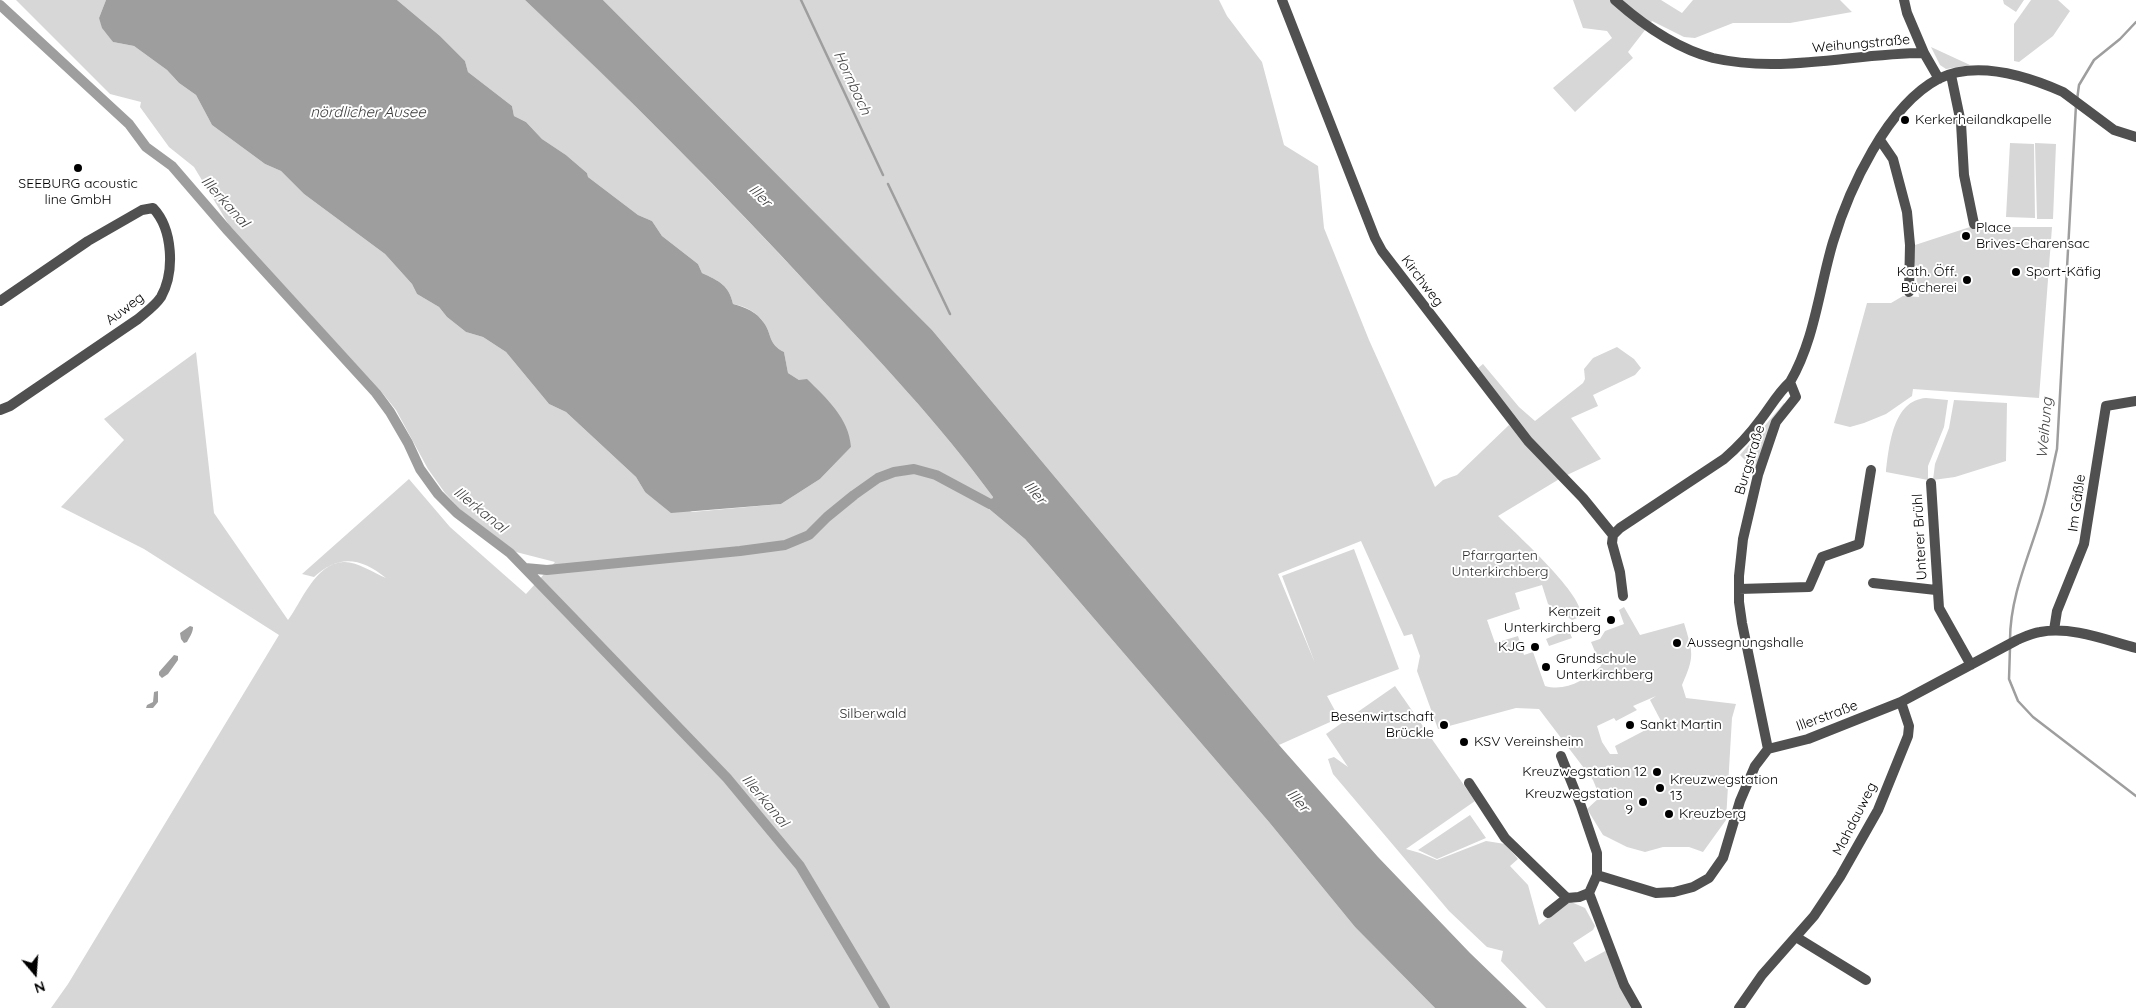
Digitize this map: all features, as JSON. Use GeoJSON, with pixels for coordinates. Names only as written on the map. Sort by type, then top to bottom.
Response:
{"type":"FeatureCollection","features":[{"type":"Feature","properties":{"kind":"street","name":"Kirchweg"},"geometry":{"type":"LineString","coordinates":[[1282,0],[1375,238],[1382,251],[1528,441],[1583,498],[1613,535]]}},
{"type":"Feature","properties":{"kind":"street","name":"Weihungstraße"},"geometry":{"type":"LineString","coordinates":[[1615,0],[1628,12],[1684,46],[1717,58],[1788,64],[1924,53],[1939,79]]}},
{"type":"Feature","properties":{"kind":"street"},"geometry":{"type":"LineString","coordinates":[[1904,0],[1907,14],[1924,53]]}},
{"type":"Feature","properties":{"kind":"street"},"geometry":{"type":"LineString","coordinates":[[1939,79],[1951,75],[1980,71],[2009,74],[2055,89],[2114,130],[2136,137]]}},
{"type":"Feature","properties":{"kind":"street"},"geometry":{"type":"LineString","coordinates":[[1951,75],[1961,123],[1964,175],[1974,224]]}},
{"type":"Feature","properties":{"kind":"street","name":"Burgstraße"},"geometry":{"type":"LineString","coordinates":[[1768,749],[1742,624],[1743,539],[1758,475],[1776,422],[1796,397],[1790,382],[1808,346],[1833,241],[1854,183],[1880,140],[1916,96],[1939,79]]}},
{"type":"Feature","properties":{"kind":"street"},"geometry":{"type":"LineString","coordinates":[[1880,140],[1893,159],[1907,212],[1910,245],[1909,292]]}},
{"type":"Feature","properties":{"kind":"street","name":"Auweg"},"geometry":{"type":"LineString","coordinates":[[0,301],[88,242],[142,210],[153,208],[158,214],[167,236],[170,261],[166,285],[160,298],[152,308],[16,402],[0,410]]}},
{"type":"Feature","properties":{"kind":"street"},"geometry":{"type":"LineString","coordinates":[[1623,596],[1620,572],[1612,544],[1613,535],[1620,528],[1724,459],[1738,447],[1790,382]]}},
{"type":"Feature","properties":{"kind":"street","name":"Im Gäßle"},"geometry":{"type":"LineString","coordinates":[[2054,630],[2057,611],[2084,544],[2106,406],[2136,401]]}},
{"type":"Feature","properties":{"kind":"street"},"geometry":{"type":"LineString","coordinates":[[1741,588],[1809,587],[1822,557],[1859,544],[1871,470]]}},
{"type":"Feature","properties":{"kind":"street","name":"Unterer Brühl"},"geometry":{"type":"LineString","coordinates":[[1931,484],[1936,590],[1939,608],[1972,665]]}},
{"type":"Feature","properties":{"kind":"street","name":"Unterer Brühl"},"geometry":{"type":"LineString","coordinates":[[1874,583],[1936,590]]}},
{"type":"Feature","properties":{"kind":"street","name":"Illerstraße"},"geometry":{"type":"LineString","coordinates":[[1768,749],[1808,739],[1901,702],[2017,640],[2038,632],[2054,630],[2075,633],[2136,648]]}},
{"type":"Feature","properties":{"kind":"street","name":"Mahdauweg"},"geometry":{"type":"LineString","coordinates":[[1739,1008],[1762,975],[1814,916],[1840,877],[1878,810],[1908,736],[1908,721],[1901,702]]}},
{"type":"Feature","properties":{"kind":"street"},"geometry":{"type":"LineString","coordinates":[[1597,875],[1656,893],[1674,892],[1693,887],[1709,878],[1723,858],[1740,802],[1755,766],[1768,749]]}},
{"type":"Feature","properties":{"kind":"street"},"geometry":{"type":"LineString","coordinates":[[1548,914],[1567,898],[1579,897],[1588,893],[1597,875],[1597,853],[1581,806],[1560,756]]}},
{"type":"Feature","properties":{"kind":"street"},"geometry":{"type":"LineString","coordinates":[[1469,783],[1505,838],[1567,898]]}},
{"type":"Feature","properties":{"kind":"street"},"geometry":{"type":"LineString","coordinates":[[1588,893],[1624,985],[1637,1008]]}},
{"type":"Feature","properties":{"kind":"street"},"geometry":{"type":"LineString","coordinates":[[1796,937],[1866,980]]}},
{"type":"Feature","properties":{"kind":"green space","name":"Silberwald"},"geometry":{"type":"Polygon","coordinates":[[[16,0],[106,0],[99,18],[113,42],[134,46],[167,70],[179,83],[196,95],[212,125],[265,164],[281,171],[304,194],[385,254],[412,284],[417,294],[439,307],[447,317],[466,332],[483,337],[506,352],[549,404],[566,412],[636,477],[645,492],[692,512],[781,504],[820,479],[851,447],[799,380],[788,373],[784,352],[775,346],[761,319],[750,310],[733,304],[726,288],[718,281],[702,273],[698,264],[662,236],[652,221],[638,215],[588,177],[587,173],[566,155],[542,139],[526,122],[514,116],[512,106],[468,72],[465,61],[440,36],[397,0],[525,0],[709,180],[885,367],[952,443],[993,497],[988,508],[1025,539],[1269,822],[1355,927],[1435,1008],[51,1008],[68,984],[279,635],[144,549],[61,507],[124,440],[104,419],[196,352],[214,513],[288,620],[317,576],[333,564],[323,570],[314,577],[302,574],[409,479],[450,527],[526,594],[555,562],[516,552],[462,511],[445,493],[428,469],[396,410],[380,390],[232,230],[194,167],[169,147],[140,107],[141,102],[110,94],[16,0]],[[350,561],[341,562],[334,564],[343,562],[354,563],[386,578],[368,566],[359,563],[350,561]]]}},
{"type":"Feature","properties":{"kind":"green space","name":"Pfarrgarten Unterkirchberg"},"geometry":{"type":"Polygon","coordinates":[[[603,0],[1219,0],[1227,16],[1262,62],[1284,145],[1318,166],[1324,228],[1369,340],[1435,487],[1443,480],[1457,475],[1509,425],[1561,478],[1498,516],[1562,581],[1580,608],[1580,617],[1572,620],[1548,604],[1542,585],[1515,593],[1520,609],[1487,620],[1495,643],[1518,636],[1524,655],[1533,652],[1545,686],[1560,687],[1575,684],[1601,666],[1591,642],[1600,639],[1605,631],[1624,624],[1619,610],[1624,607],[1640,635],[1684,623],[1691,648],[1691,661],[1682,685],[1686,698],[1736,704],[1732,718],[1726,820],[1703,852],[1689,847],[1663,847],[1645,852],[1627,847],[1603,835],[1587,809],[1600,797],[1593,780],[1539,709],[1516,708],[1438,729],[1417,671],[1420,656],[1412,634],[1404,636],[1361,541],[1278,574],[1315,663],[1282,576],[1354,549],[1399,669],[1327,696],[1339,718],[1279,745],[932,330],[603,0]],[[1656,696],[1633,706],[1637,710],[1616,721],[1614,718],[1597,726],[1602,742],[1610,754],[1618,754],[1615,746],[1657,724],[1659,727],[1661,721],[1650,700],[1656,696]]]}},
{"type":"Feature","properties":{"kind":"green space"},"geometry":{"type":"Polygon","coordinates":[[[1573,0],[1661,0],[1682,13],[1693,0],[1840,0],[1852,12],[1790,23],[1733,23],[1695,38],[1684,37],[1652,21],[1628,52],[1633,58],[1575,112],[1553,88],[1612,38],[1607,31],[1583,28],[1573,0]]]}},
{"type":"Feature","properties":{"kind":"green space"},"geometry":{"type":"Polygon","coordinates":[[[2003,0],[2024,0],[2016,12],[2004,4],[2003,0]]]}},
{"type":"Feature","properties":{"kind":"green space"},"geometry":{"type":"Polygon","coordinates":[[[2031,0],[2058,0],[2070,11],[2053,36],[2019,62],[2014,61],[2014,24],[2031,0]]]}},
{"type":"Feature","properties":{"kind":"green space"},"geometry":{"type":"Polygon","coordinates":[[[1931,47],[1970,65],[1946,69],[1940,65],[1931,47]]]}},
{"type":"Feature","properties":{"kind":"green space"},"geometry":{"type":"Polygon","coordinates":[[[2010,143],[2034,144],[2035,218],[2006,217],[2010,143]]]}},
{"type":"Feature","properties":{"kind":"green space"},"geometry":{"type":"Polygon","coordinates":[[[2035,143],[2056,144],[2053,219],[2037,219],[2035,143]]]}},
{"type":"Feature","properties":{"kind":"green space"},"geometry":{"type":"Polygon","coordinates":[[[1970,227],[2052,227],[2039,398],[1913,389],[1912,396],[1886,414],[1850,427],[1834,423],[1867,303],[1891,303],[1903,296],[1919,297],[1912,246],[1970,227]]]}},
{"type":"Feature","properties":{"kind":"green space"},"geometry":{"type":"Polygon","coordinates":[[[1617,347],[1634,359],[1641,368],[1635,375],[1593,395],[1598,406],[1571,418],[1601,459],[1567,475],[1531,438],[1477,369],[1483,364],[1519,407],[1535,421],[1583,383],[1585,379],[1584,369],[1593,358],[1617,347]]]}},
{"type":"Feature","properties":{"kind":"green space"},"geometry":{"type":"Polygon","coordinates":[[[1926,398],[1948,400],[1944,427],[1928,466],[1928,480],[1886,472],[1891,438],[1900,415],[1906,407],[1915,401],[1926,398]]]}},
{"type":"Feature","properties":{"kind":"green space"},"geometry":{"type":"Polygon","coordinates":[[[1954,400],[2007,403],[2006,461],[1955,477],[1933,480],[1935,464],[1949,428],[1954,400]]]}},
{"type":"Feature","properties":{"kind":"green space"},"geometry":{"type":"Polygon","coordinates":[[[1784,403],[1786,405],[1757,465],[1752,467],[1740,455],[1784,403]]]}},
{"type":"Feature","properties":{"kind":"green space"},"geometry":{"type":"Polygon","coordinates":[[[1560,633],[1570,633],[1572,638],[1549,646],[1546,639],[1560,633]]]}},
{"type":"Feature","properties":{"kind":"green space"},"geometry":{"type":"Polygon","coordinates":[[[1395,686],[1475,801],[1406,849],[1437,860],[1486,841],[1505,844],[1518,859],[1510,866],[1528,885],[1539,925],[1569,901],[1585,908],[1595,926],[1593,930],[1573,943],[1585,962],[1607,950],[1631,1008],[1546,1008],[1501,961],[1503,951],[1487,947],[1449,911],[1333,774],[1328,759],[1334,757],[1348,767],[1326,734],[1395,686]]]}},
{"type":"Feature","properties":{"kind":"green space"},"geometry":{"type":"Polygon","coordinates":[[[1470,815],[1486,838],[1437,859],[1418,850],[1470,815]]]}},
{"type":"Feature","properties":{"kind":"water","name":"nördlicher Ausee"},"geometry":{"type":"Polygon","coordinates":[[[106,0],[397,0],[440,36],[465,61],[468,72],[512,106],[514,116],[526,122],[542,139],[566,155],[587,173],[588,177],[638,215],[652,221],[662,236],[698,264],[702,273],[718,281],[726,288],[733,304],[746,308],[758,316],[766,327],[775,346],[784,352],[788,373],[799,380],[807,379],[835,409],[846,427],[851,447],[820,479],[781,504],[671,513],[645,492],[636,477],[566,412],[549,404],[506,352],[483,337],[466,332],[447,317],[439,307],[417,294],[412,284],[385,254],[304,194],[281,171],[265,164],[212,125],[196,95],[179,83],[167,70],[134,46],[113,42],[102,28],[99,18],[106,0]]]}},
{"type":"Feature","properties":{"kind":"water","name":"Iller"},"geometry":{"type":"Polygon","coordinates":[[[525,0],[603,0],[932,330],[1279,745],[1378,857],[1470,953],[1527,1008],[1435,1008],[1355,927],[1269,822],[1025,539],[988,508],[993,497],[952,443],[885,367],[709,180],[525,0]]]}},
{"type":"Feature","properties":{"kind":"water"},"geometry":{"type":"Polygon","coordinates":[[[190,626],[193,627],[192,631],[187,642],[184,643],[180,633],[190,626]]]}},
{"type":"Feature","properties":{"kind":"water"},"geometry":{"type":"Polygon","coordinates":[[[174,655],[178,656],[178,660],[168,674],[162,678],[159,672],[174,655]]]}},
{"type":"Feature","properties":{"kind":"water"},"geometry":{"type":"Polygon","coordinates":[[[158,691],[158,702],[153,708],[146,708],[147,705],[153,702],[154,692],[158,691]]]}},
{"type":"Feature","properties":{"kind":"waterway","name":"Hornbach"},"geometry":{"type":"LineString","coordinates":[[801,0],[883,175]]}},
{"type":"Feature","properties":{"kind":"waterway","name":"Illerkanal"},"geometry":{"type":"LineString","coordinates":[[0,5],[129,124],[146,147],[172,166],[228,231],[376,393],[390,412],[408,443],[420,469],[438,494],[457,513],[510,553],[727,778],[800,866],[885,1008]]}},
{"type":"Feature","properties":{"kind":"waterway","name":"Weihung"},"geometry":{"type":"LineString","coordinates":[[2077,100],[2079,85],[2094,60],[2120,39],[2136,22]]}},
{"type":"Feature","properties":{"kind":"waterway","name":"Weihung"},"geometry":{"type":"LineString","coordinates":[[2010,640],[2011,622],[2018,587],[2045,502],[2057,449],[2076,105]]}},
{"type":"Feature","properties":{"kind":"waterway","name":"Hornbach"},"geometry":{"type":"LineString","coordinates":[[888,184],[950,314]]}},
{"type":"Feature","properties":{"kind":"waterway"},"geometry":{"type":"LineString","coordinates":[[525,568],[547,570],[785,545],[809,535],[827,517],[878,478],[894,472],[914,469],[936,475],[990,504],[1003,502]]}},
{"type":"Feature","properties":{"kind":"waterway","name":"Weihung"},"geometry":{"type":"LineString","coordinates":[[2010,648],[2009,679],[2018,701],[2033,717],[2136,796]]}},
{"type":"Feature","properties":{"kind":"place","name":"Kerkerheilandkapelle"},"geometry":{"type":"Point","coordinates":[1905,120]}},
{"type":"Feature","properties":{"kind":"place","name":"SEEBURG acoustic line GmbH"},"geometry":{"type":"Point","coordinates":[78,168]}},
{"type":"Feature","properties":{"kind":"place","name":"Place Brives-Charensac"},"geometry":{"type":"Point","coordinates":[1966,236]}},
{"type":"Feature","properties":{"kind":"place","name":"Sport-Käfig"},"geometry":{"type":"Point","coordinates":[2016,272]}},
{"type":"Feature","properties":{"kind":"place","name":"Kath. Öff. Bücherei"},"geometry":{"type":"Point","coordinates":[1967,280]}},
{"type":"Feature","properties":{"kind":"place","name":"Kernzeit Unterkirchberg"},"geometry":{"type":"Point","coordinates":[1611,620]}},
{"type":"Feature","properties":{"kind":"place","name":"Aussegnungshalle"},"geometry":{"type":"Point","coordinates":[1677,643]}},
{"type":"Feature","properties":{"kind":"place","name":"KJG"},"geometry":{"type":"Point","coordinates":[1535,647]}},
{"type":"Feature","properties":{"kind":"place","name":"Grundschule Unterkirchberg"},"geometry":{"type":"Point","coordinates":[1546,667]}},
{"type":"Feature","properties":{"kind":"place","name":"Besenwirtschaft Brückle"},"geometry":{"type":"Point","coordinates":[1444,725]}},
{"type":"Feature","properties":{"kind":"place","name":"Sankt Martin"},"geometry":{"type":"Point","coordinates":[1630,725]}},
{"type":"Feature","properties":{"kind":"place","name":"KSV Vereinsheim"},"geometry":{"type":"Point","coordinates":[1464,742]}},
{"type":"Feature","properties":{"kind":"place","name":"Kreuzwegstation 12"},"geometry":{"type":"Point","coordinates":[1657,772]}},
{"type":"Feature","properties":{"kind":"place","name":"Kreuzwegstation 13"},"geometry":{"type":"Point","coordinates":[1660,788]}},
{"type":"Feature","properties":{"kind":"place","name":"Kreuzwegstation 9"},"geometry":{"type":"Point","coordinates":[1643,802]}},
{"type":"Feature","properties":{"kind":"place","name":"Kreuzberg"},"geometry":{"type":"Point","coordinates":[1669,814]}}]}
